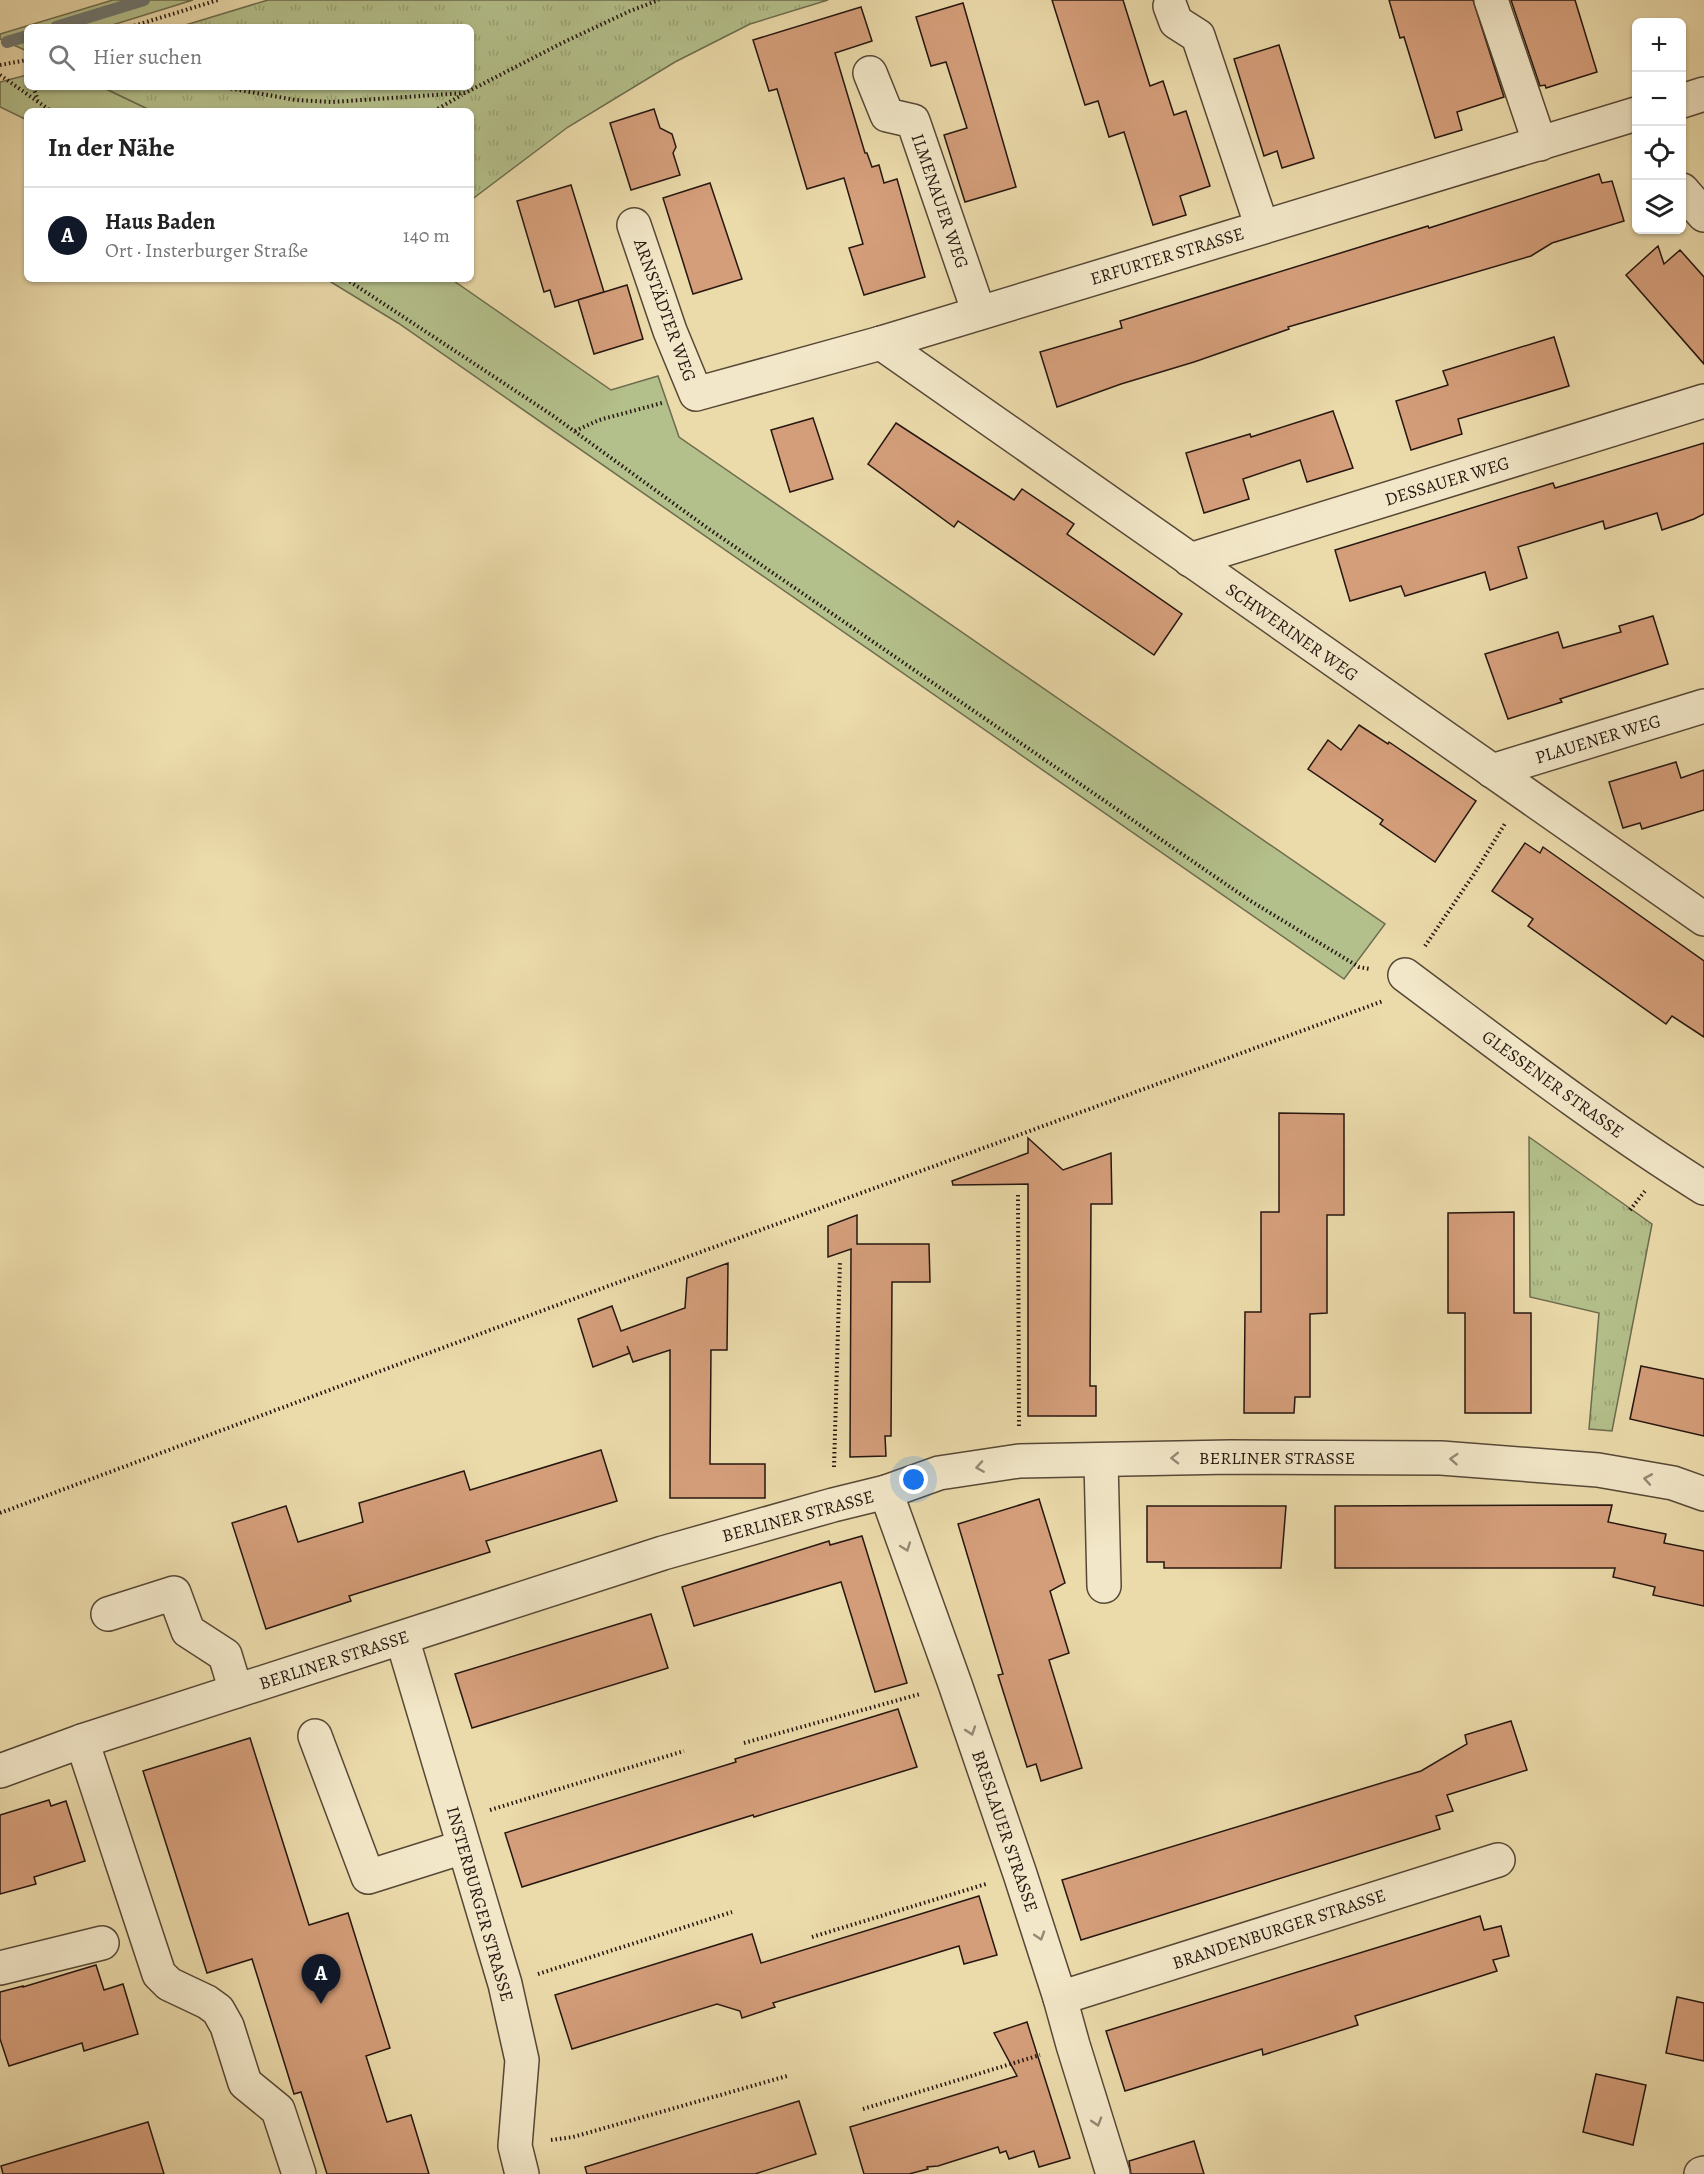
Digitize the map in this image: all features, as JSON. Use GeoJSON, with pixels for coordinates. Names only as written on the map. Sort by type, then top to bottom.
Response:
{"type":"FeatureCollection","features":[{"type":"Feature","properties":{"kind":"street"},"geometry":{"type":"LineString","coordinates":[[1491,0],[1540,144]]}},
{"type":"Feature","properties":{"kind":"street"},"geometry":{"type":"LineString","coordinates":[[1170,6],[1176,22],[1198,36],[1262,227]]}},
{"type":"Feature","properties":{"kind":"street","name":"ILMENAUER WEG"},"geometry":{"type":"LineString","coordinates":[[870,74],[887,115],[913,122],[979,313]]}},
{"type":"Feature","properties":{"kind":"street"},"geometry":{"type":"LineString","coordinates":[[1686,99],[1704,94]]}},
{"type":"Feature","properties":{"kind":"street","name":"ERFURTER STRASSE"},"geometry":{"type":"LineString","coordinates":[[696,394],[881,343],[1262,227],[1632,118]]}},
{"type":"Feature","properties":{"kind":"street"},"geometry":{"type":"LineString","coordinates":[[1686,195],[1704,215]]}},
{"type":"Feature","properties":{"kind":"street","name":"ARNSTÄDTER WEG"},"geometry":{"type":"LineString","coordinates":[[634,225],[670,331],[696,394]]}},
{"type":"Feature","properties":{"kind":"street","name":"SCHWERINER WEG"},"geometry":{"type":"LineString","coordinates":[[881,343],[1704,919]]}},
{"type":"Feature","properties":{"kind":"street","name":"DESSAUER WEG"},"geometry":{"type":"LineString","coordinates":[[1190,560],[1704,401]]}},
{"type":"Feature","properties":{"kind":"street","name":"PLAUENER WEG"},"geometry":{"type":"LineString","coordinates":[[1492,771],[1704,706]]}},
{"type":"Feature","properties":{"kind":"street","name":"GLESSENER STRASSE"},"geometry":{"type":"LineString","coordinates":[[1405,975],[1665,1164],[1704,1188]]}},
{"type":"Feature","properties":{"kind":"street","name":"BERLINER STRASSE"},"geometry":{"type":"LineString","coordinates":[[0,1771],[236,1691],[663,1553],[886,1492],[939,1473],[1019,1461],[1231,1457],[1441,1458],[1598,1470],[1673,1483],[1704,1494]]}},
{"type":"Feature","properties":{"kind":"street"},"geometry":{"type":"LineString","coordinates":[[1101,1460],[1104,1586]]}},
{"type":"Feature","properties":{"kind":"street","name":"BRESLAUER STRASSE"},"geometry":{"type":"LineString","coordinates":[[886,1492],[1020,1874],[1113,2174]]}},
{"type":"Feature","properties":{"kind":"street"},"geometry":{"type":"LineString","coordinates":[[108,1614],[174,1593],[188,1631],[225,1655],[236,1691]]}},
{"type":"Feature","properties":{"kind":"street","name":"INSTERBURGER STRASSE"},"geometry":{"type":"LineString","coordinates":[[402,1638],[505,1984],[522,2060],[519,2160]]}},
{"type":"Feature","properties":{"kind":"street"},"geometry":{"type":"LineString","coordinates":[[315,1736],[368,1877],[459,1833]]}},
{"type":"Feature","properties":{"kind":"street"},"geometry":{"type":"LineString","coordinates":[[72,1745],[159,1974],[169,1984],[207,2002],[218,2010],[227,2026],[245,2083],[279,2110],[299,2174]]}},
{"type":"Feature","properties":{"kind":"street","name":"BRANDENBURGER STRASSE"},"geometry":{"type":"LineString","coordinates":[[1060,1998],[1498,1860]]}},
{"type":"Feature","properties":{"kind":"street"},"geometry":{"type":"LineString","coordinates":[[0,1968],[102,1943]]}},
{"type":"Feature","properties":{"kind":"path"},"geometry":{"type":"LineString","coordinates":[[140,24],[218,0]]}},
{"type":"Feature","properties":{"kind":"path"},"geometry":{"type":"LineString","coordinates":[[474,88],[562,43],[659,0]]}},
{"type":"Feature","properties":{"kind":"path"},"geometry":{"type":"LineString","coordinates":[[0,65],[24,61]]}},
{"type":"Feature","properties":{"kind":"path"},"geometry":{"type":"LineString","coordinates":[[0,75],[47,108]]}},
{"type":"Feature","properties":{"kind":"path"},"geometry":{"type":"LineString","coordinates":[[34,90],[39,102]]}},
{"type":"Feature","properties":{"kind":"path"},"geometry":{"type":"LineString","coordinates":[[239,90],[296,100],[332,102],[465,93]]}},
{"type":"Feature","properties":{"kind":"path"},"geometry":{"type":"LineString","coordinates":[[439,108],[471,90]]}},
{"type":"Feature","properties":{"kind":"path"},"geometry":{"type":"LineString","coordinates":[[351,282],[543,408],[706,527],[1249,900],[1359,967],[1405,975]]}},
{"type":"Feature","properties":{"kind":"path"},"geometry":{"type":"LineString","coordinates":[[574,431],[599,420],[696,394]]}},
{"type":"Feature","properties":{"kind":"path"},"geometry":{"type":"LineString","coordinates":[[0,1513],[1391,998],[1474,874],[1523,793]]}},
{"type":"Feature","properties":{"kind":"path"},"geometry":{"type":"LineString","coordinates":[[1018,1195],[1019,1461]]}},
{"type":"Feature","properties":{"kind":"path"},"geometry":{"type":"LineString","coordinates":[[833,1505],[840,1261]]}},
{"type":"Feature","properties":{"kind":"path"},"geometry":{"type":"LineString","coordinates":[[744,1743],[955,1684]]}},
{"type":"Feature","properties":{"kind":"path"},"geometry":{"type":"LineString","coordinates":[[459,1833],[684,1751]]}},
{"type":"Feature","properties":{"kind":"path"},"geometry":{"type":"LineString","coordinates":[[812,1937],[1020,1874]]}},
{"type":"Feature","properties":{"kind":"path"},"geometry":{"type":"LineString","coordinates":[[505,1984],[732,1912]]}},
{"type":"Feature","properties":{"kind":"path"},"geometry":{"type":"LineString","coordinates":[[863,2109],[1073,2046]]}},
{"type":"Feature","properties":{"kind":"path"},"geometry":{"type":"LineString","coordinates":[[519,2160],[573,2137],[787,2076]]}},
{"type":"Feature","properties":{"kind":"green space"},"geometry":{"type":"Polygon","coordinates":[[[113,0],[193,0],[116,24],[33,24],[113,0]]]}},
{"type":"Feature","properties":{"kind":"green space"},"geometry":{"type":"Polygon","coordinates":[[[268,0],[828,0],[750,24],[675,62],[568,127],[474,198],[474,108],[146,108],[108,90],[474,90],[474,24],[189,24],[268,0]]]}},
{"type":"Feature","properties":{"kind":"green space"},"geometry":{"type":"Polygon","coordinates":[[[24,27],[24,50],[0,39],[0,34],[24,27]]]}},
{"type":"Feature","properties":{"kind":"green space"},"geometry":{"type":"Polygon","coordinates":[[[24,76],[24,90],[108,90],[146,108],[24,108],[24,119],[0,107],[0,82],[24,76]]]}},
{"type":"Feature","properties":{"kind":"green space"},"geometry":{"type":"Polygon","coordinates":[[[331,282],[455,282],[611,390],[658,376],[679,437],[1385,924],[1344,979],[398,323],[331,282]]]}},
{"type":"Feature","properties":{"kind":"green space"},"geometry":{"type":"Polygon","coordinates":[[[1529,1137],[1652,1224],[1612,1431],[1589,1429],[1599,1313],[1530,1297],[1529,1137]]]}},
{"type":"Feature","properties":{"kind":"building"},"geometry":{"type":"Polygon","coordinates":[[[1052,0],[1123,0],[1150,86],[1163,81],[1174,115],[1186,111],[1210,186],[1180,196],[1186,215],[1153,225],[1124,132],[1109,137],[1098,101],[1085,105],[1052,0]]]}},
{"type":"Feature","properties":{"kind":"building"},"geometry":{"type":"Polygon","coordinates":[[[1389,0],[1473,0],[1504,97],[1457,112],[1462,130],[1435,138],[1404,37],[1400,38],[1389,0]]]}},
{"type":"Feature","properties":{"kind":"building"},"geometry":{"type":"Polygon","coordinates":[[[1511,0],[1575,0],[1597,72],[1546,88],[1545,85],[1540,86],[1511,0]]]}},
{"type":"Feature","properties":{"kind":"building"},"geometry":{"type":"Polygon","coordinates":[[[963,3],[1016,187],[965,202],[944,135],[967,128],[946,62],[931,66],[916,17],[963,3]]]}},
{"type":"Feature","properties":{"kind":"building"},"geometry":{"type":"Polygon","coordinates":[[[861,7],[872,41],[835,53],[865,153],[872,167],[879,165],[884,183],[897,179],[925,277],[864,295],[849,248],[863,244],[844,178],[807,189],[777,89],[769,91],[753,40],[861,7]]]}},
{"type":"Feature","properties":{"kind":"building"},"geometry":{"type":"Polygon","coordinates":[[[1279,45],[1314,158],[1282,168],[1277,151],[1264,156],[1234,59],[1279,45]]]}},
{"type":"Feature","properties":{"kind":"building"},"geometry":{"type":"Polygon","coordinates":[[[654,109],[660,128],[672,134],[676,147],[673,153],[680,175],[631,190],[610,123],[654,109]]]}},
{"type":"Feature","properties":{"kind":"building"},"geometry":{"type":"Polygon","coordinates":[[[1599,174],[1602,183],[1612,181],[1624,221],[1552,243],[1531,256],[1288,327],[1289,329],[1194,362],[1121,384],[1057,407],[1040,352],[1122,328],[1120,321],[1599,174]]]}},
{"type":"Feature","properties":{"kind":"building"},"geometry":{"type":"Polygon","coordinates":[[[710,183],[742,279],[693,294],[663,198],[710,183]]]}},
{"type":"Feature","properties":{"kind":"building"},"geometry":{"type":"Polygon","coordinates":[[[571,185],[604,292],[555,307],[550,290],[544,292],[517,201],[571,185]]]}},
{"type":"Feature","properties":{"kind":"building"},"geometry":{"type":"Polygon","coordinates":[[[1658,246],[1664,264],[1680,250],[1704,277],[1704,364],[1626,275],[1658,246]]]}},
{"type":"Feature","properties":{"kind":"building"},"geometry":{"type":"Polygon","coordinates":[[[627,285],[643,339],[594,354],[578,300],[627,285]]]}},
{"type":"Feature","properties":{"kind":"building"},"geometry":{"type":"Polygon","coordinates":[[[1554,337],[1569,386],[1458,419],[1462,434],[1411,450],[1396,401],[1448,385],[1443,371],[1554,337]]]}},
{"type":"Feature","properties":{"kind":"building"},"geometry":{"type":"Polygon","coordinates":[[[1333,411],[1353,468],[1307,482],[1300,460],[1243,479],[1249,499],[1204,513],[1186,453],[1250,434],[1251,437],[1333,411]]]}},
{"type":"Feature","properties":{"kind":"building"},"geometry":{"type":"Polygon","coordinates":[[[813,418],[833,479],[790,492],[771,430],[813,418]]]}},
{"type":"Feature","properties":{"kind":"building"},"geometry":{"type":"Polygon","coordinates":[[[896,423],[1014,500],[1022,489],[1074,524],[1067,534],[1182,614],[1154,655],[958,521],[954,527],[868,464],[896,423]]]}},
{"type":"Feature","properties":{"kind":"building"},"geometry":{"type":"Polygon","coordinates":[[[1704,443],[1704,514],[1694,519],[1662,530],[1657,513],[1605,529],[1603,521],[1518,547],[1527,578],[1490,590],[1485,572],[1405,596],[1401,586],[1350,601],[1335,550],[1553,483],[1555,488],[1704,443]]]}},
{"type":"Feature","properties":{"kind":"building"},"geometry":{"type":"Polygon","coordinates":[[[1653,616],[1668,664],[1560,699],[1562,702],[1508,719],[1485,654],[1558,632],[1563,648],[1621,632],[1619,626],[1653,616]]]}},
{"type":"Feature","properties":{"kind":"building"},"geometry":{"type":"Polygon","coordinates":[[[1359,725],[1388,744],[1389,742],[1476,801],[1435,862],[1380,824],[1383,820],[1308,769],[1328,740],[1341,750],[1359,725]]]}},
{"type":"Feature","properties":{"kind":"building"},"geometry":{"type":"Polygon","coordinates":[[[1676,762],[1681,778],[1704,770],[1704,810],[1642,829],[1640,823],[1623,828],[1609,782],[1676,762]]]}},
{"type":"Feature","properties":{"kind":"building"},"geometry":{"type":"Polygon","coordinates":[[[1525,843],[1540,853],[1543,847],[1704,961],[1704,1037],[1672,1016],[1666,1024],[1528,926],[1533,919],[1492,891],[1525,843]]]}},
{"type":"Feature","properties":{"kind":"building"},"geometry":{"type":"Polygon","coordinates":[[[1279,1113],[1344,1114],[1344,1215],[1327,1215],[1327,1313],[1310,1314],[1310,1397],[1295,1397],[1294,1413],[1244,1413],[1245,1312],[1261,1312],[1261,1212],[1279,1212],[1279,1113]]]}},
{"type":"Feature","properties":{"kind":"building"},"geometry":{"type":"Polygon","coordinates":[[[1028,1138],[1063,1170],[1111,1153],[1112,1204],[1091,1204],[1090,1386],[1096,1386],[1096,1416],[1028,1416],[1028,1184],[953,1185],[952,1181],[1028,1153],[1028,1138]]]}},
{"type":"Feature","properties":{"kind":"building"},"geometry":{"type":"Polygon","coordinates":[[[1514,1212],[1514,1313],[1531,1313],[1531,1413],[1465,1413],[1465,1313],[1448,1313],[1448,1213],[1514,1212]]]}},
{"type":"Feature","properties":{"kind":"building"},"geometry":{"type":"Polygon","coordinates":[[[857,1215],[857,1244],[929,1244],[930,1282],[892,1282],[891,1436],[885,1436],[886,1456],[850,1457],[851,1249],[828,1257],[828,1226],[857,1215]]]}},
{"type":"Feature","properties":{"kind":"building"},"geometry":{"type":"Polygon","coordinates":[[[728,1263],[727,1350],[711,1350],[710,1464],[765,1464],[765,1498],[670,1498],[670,1350],[633,1362],[630,1353],[593,1367],[578,1319],[612,1306],[621,1331],[685,1308],[687,1278],[728,1263]]]}},
{"type":"Feature","properties":{"kind":"building"},"geometry":{"type":"Polygon","coordinates":[[[1641,1366],[1704,1379],[1704,1436],[1630,1419],[1641,1366]]]}},
{"type":"Feature","properties":{"kind":"building"},"geometry":{"type":"Polygon","coordinates":[[[601,1450],[617,1501],[486,1541],[490,1552],[349,1596],[351,1601],[266,1629],[232,1523],[286,1506],[298,1542],[363,1522],[359,1503],[464,1471],[470,1490],[601,1450]]]}},
{"type":"Feature","properties":{"kind":"building"},"geometry":{"type":"Polygon","coordinates":[[[1039,1499],[1065,1583],[1050,1591],[1069,1653],[1049,1660],[1082,1768],[1041,1781],[1036,1764],[1027,1767],[998,1675],[1003,1674],[958,1524],[1039,1499]]]}},
{"type":"Feature","properties":{"kind":"building"},"geometry":{"type":"Polygon","coordinates":[[[1612,1505],[1608,1522],[1666,1534],[1664,1543],[1704,1551],[1704,1606],[1653,1595],[1655,1587],[1613,1577],[1615,1568],[1335,1568],[1335,1506],[1612,1505]]]}},
{"type":"Feature","properties":{"kind":"building"},"geometry":{"type":"Polygon","coordinates":[[[1147,1506],[1286,1506],[1281,1568],[1164,1568],[1164,1562],[1147,1562],[1147,1506]]]}},
{"type":"Feature","properties":{"kind":"building"},"geometry":{"type":"Polygon","coordinates":[[[862,1536],[907,1683],[875,1692],[841,1582],[694,1626],[682,1587],[829,1541],[830,1545],[862,1536]]]}},
{"type":"Feature","properties":{"kind":"building"},"geometry":{"type":"Polygon","coordinates":[[[651,1614],[668,1668],[472,1728],[455,1674],[651,1614]]]}},
{"type":"Feature","properties":{"kind":"building"},"geometry":{"type":"Polygon","coordinates":[[[898,1709],[917,1767],[522,1887],[505,1833],[898,1709]]]}},
{"type":"Feature","properties":{"kind":"building"},"geometry":{"type":"Polygon","coordinates":[[[1511,1721],[1527,1770],[1447,1795],[1453,1811],[1436,1816],[1440,1829],[1081,1940],[1062,1880],[1421,1771],[1467,1744],[1465,1735],[1511,1721]]]}},
{"type":"Feature","properties":{"kind":"building"},"geometry":{"type":"Polygon","coordinates":[[[250,1738],[309,1925],[348,1913],[390,2048],[366,2056],[387,2122],[411,2115],[429,2174],[327,2174],[301,2092],[294,2094],[252,1959],[207,1973],[143,1771],[250,1738]]]}},
{"type":"Feature","properties":{"kind":"building"},"geometry":{"type":"Polygon","coordinates":[[[49,1800],[51,1806],[66,1801],[85,1861],[34,1877],[36,1884],[0,1894],[0,1815],[49,1800]]]}},
{"type":"Feature","properties":{"kind":"building"},"geometry":{"type":"Polygon","coordinates":[[[979,1896],[997,1955],[964,1964],[959,1946],[773,2003],[775,2007],[742,2018],[740,2011],[717,2004],[572,2049],[555,1995],[752,1934],[761,1963],[979,1896]]]}},
{"type":"Feature","properties":{"kind":"building"},"geometry":{"type":"Polygon","coordinates":[[[1480,1916],[1484,1930],[1501,1926],[1509,1956],[1493,1960],[1497,1971],[1355,2016],[1358,2025],[1263,2055],[1262,2049],[1125,2091],[1106,2031],[1480,1916]]]}},
{"type":"Feature","properties":{"kind":"building"},"geometry":{"type":"Polygon","coordinates":[[[96,1965],[104,1990],[123,1984],[138,2034],[84,2051],[82,2043],[9,2066],[0,2039],[0,1992],[96,1965]]]}},
{"type":"Feature","properties":{"kind":"building"},"geometry":{"type":"Polygon","coordinates":[[[1677,1997],[1704,2003],[1704,2061],[1666,2053],[1677,1997]]]}},
{"type":"Feature","properties":{"kind":"building"},"geometry":{"type":"Polygon","coordinates":[[[1027,2022],[1070,2158],[1039,2167],[1034,2151],[1009,2159],[1006,2151],[1000,2153],[998,2147],[909,2174],[864,2174],[850,2127],[1017,2076],[994,2033],[1027,2022]]]}},
{"type":"Feature","properties":{"kind":"building"},"geometry":{"type":"Polygon","coordinates":[[[1596,2074],[1646,2085],[1633,2145],[1583,2132],[1596,2074]]]}},
{"type":"Feature","properties":{"kind":"building"},"geometry":{"type":"Polygon","coordinates":[[[799,2101],[816,2154],[755,2174],[587,2174],[585,2167],[799,2101]]]}},
{"type":"Feature","properties":{"kind":"building"},"geometry":{"type":"Polygon","coordinates":[[[148,2122],[164,2174],[3,2174],[1,2166],[148,2122]]]}},
{"type":"Feature","properties":{"kind":"building"},"geometry":{"type":"Polygon","coordinates":[[[1194,2141],[1204,2174],[1131,2174],[1129,2161],[1194,2141]]]}},
{"type":"Feature","properties":{"kind":"waterway"},"geometry":{"type":"LineString","coordinates":[[66,24],[144,0]]}},
{"type":"Feature","properties":{"kind":"waterway"},"geometry":{"type":"LineString","coordinates":[[7,42],[24,37]]}},
{"type":"Feature","properties":{"kind":"place","name":"Haus Baden"},"geometry":{"type":"Point","coordinates":[321,2004]}}]}
